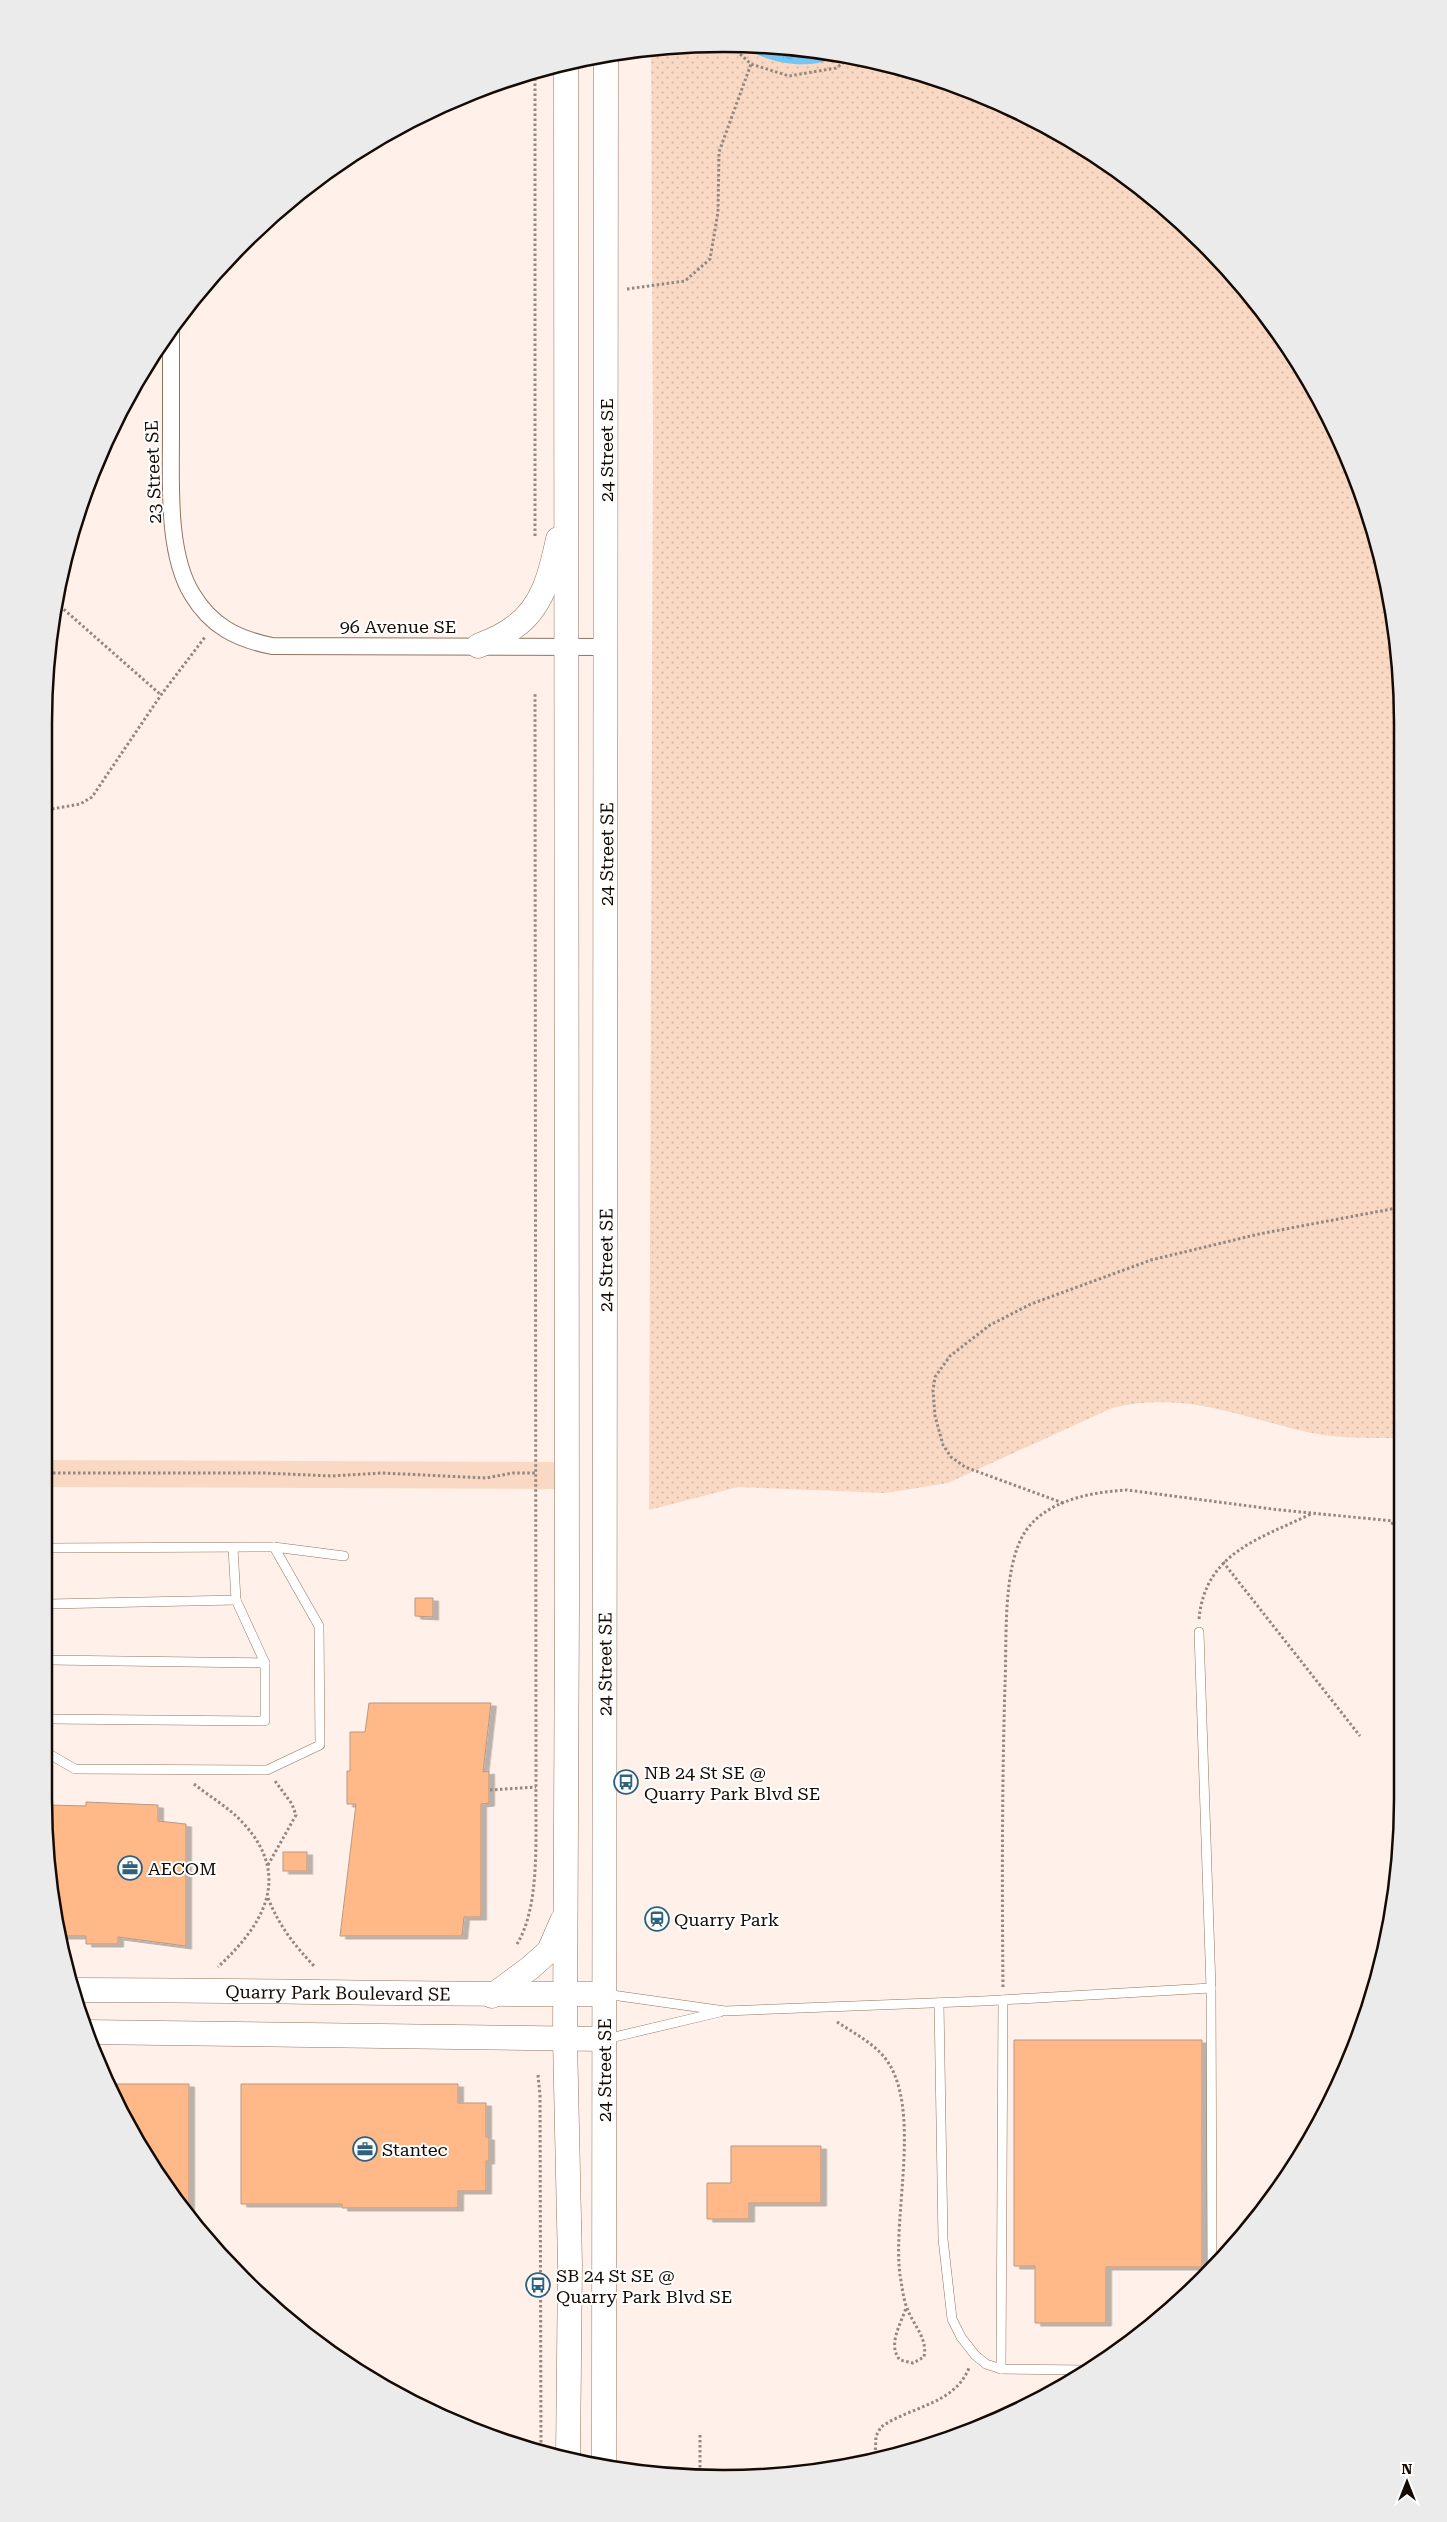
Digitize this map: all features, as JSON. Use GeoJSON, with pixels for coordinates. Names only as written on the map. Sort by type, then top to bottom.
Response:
{"type":"FeatureCollection","features":[{"type":"Feature","properties":{"kind":"main road","name":"24 Street SE"},"geometry":{"type":"LineString","coordinates":[[604,2459],[604,2039],[602,1994],[608,647],[606,63]]}},
{"type":"Feature","properties":{"kind":"main road","name":"24 Street SE"},"geometry":{"type":"LineString","coordinates":[[566,71],[565,2039],[570,2264],[568,2451]]}},
{"type":"Feature","properties":{"kind":"main road"},"geometry":{"type":"LineString","coordinates":[[478,646],[513,628],[532,612],[542,593],[554,557],[566,503]]}},
{"type":"Feature","properties":{"kind":"main road"},"geometry":{"type":"LineString","coordinates":[[492,1996],[530,1968],[549,1951],[566,1913]]}},
{"type":"Feature","properties":{"kind":"main road","name":"Quarry Park Boulevard SE"},"geometry":{"type":"LineString","coordinates":[[81,1990],[338,1992],[492,1996],[602,1994]]}},
{"type":"Feature","properties":{"kind":"main road"},"geometry":{"type":"LineString","coordinates":[[95,2032],[604,2039]]}},
{"type":"Feature","properties":{"kind":"street","name":"23 Street SE"},"geometry":{"type":"LineString","coordinates":[[170,345],[171,496],[175,531],[183,574],[191,593],[200,606]]}},
{"type":"Feature","properties":{"kind":"street","name":"96 Avenue SE"},"geometry":{"type":"LineString","coordinates":[[200,606],[230,633],[246,641],[272,646],[608,647]]}},
{"type":"Feature","properties":{"kind":"lane"},"geometry":{"type":"LineString","coordinates":[[52,1756],[74,1769],[267,1770],[320,1745],[319,1626],[274,1547]]}},
{"type":"Feature","properties":{"kind":"lane"},"geometry":{"type":"LineString","coordinates":[[52,1548],[274,1547],[344,1556]]}},
{"type":"Feature","properties":{"kind":"lane"},"geometry":{"type":"LineString","coordinates":[[52,1719],[265,1721],[265,1663],[236,1600],[233,1548]]}},
{"type":"Feature","properties":{"kind":"lane"},"geometry":{"type":"LineString","coordinates":[[52,1604],[236,1600]]}},
{"type":"Feature","properties":{"kind":"lane"},"geometry":{"type":"LineString","coordinates":[[1199,1632],[1211,1988],[1212,2258]]}},
{"type":"Feature","properties":{"kind":"lane"},"geometry":{"type":"LineString","coordinates":[[52,1660],[265,1663]]}},
{"type":"Feature","properties":{"kind":"lane"},"geometry":{"type":"LineString","coordinates":[[602,1994],[726,2011],[940,2003],[1211,1988]]}},
{"type":"Feature","properties":{"kind":"lane"},"geometry":{"type":"LineString","coordinates":[[1002,2369],[1003,2000]]}},
{"type":"Feature","properties":{"kind":"lane"},"geometry":{"type":"LineString","coordinates":[[940,2003],[941,2189],[947,2288],[952,2319],[961,2337],[975,2355],[986,2364],[1002,2369],[1075,2370]]}},
{"type":"Feature","properties":{"kind":"lane"},"geometry":{"type":"LineString","coordinates":[[604,2039],[726,2011]]}},
{"type":"Feature","properties":{"kind":"path"},"geometry":{"type":"LineString","coordinates":[[739,53],[751,64],[789,76],[836,68],[843,63]]}},
{"type":"Feature","properties":{"kind":"path"},"geometry":{"type":"LineString","coordinates":[[607,289],[636,289],[685,281],[710,259],[718,212],[719,152],[751,64]]}},
{"type":"Feature","properties":{"kind":"path"},"geometry":{"type":"LineString","coordinates":[[534,537],[535,80]]}},
{"type":"Feature","properties":{"kind":"path"},"geometry":{"type":"LineString","coordinates":[[63,608],[160,695]]}},
{"type":"Feature","properties":{"kind":"path"},"geometry":{"type":"LineString","coordinates":[[52,809],[80,804],[92,797],[160,695],[216,622]]}},
{"type":"Feature","properties":{"kind":"path"},"geometry":{"type":"LineString","coordinates":[[517,1944],[528,1919],[533,1894],[536,1788],[535,694]]}},
{"type":"Feature","properties":{"kind":"path"},"geometry":{"type":"LineString","coordinates":[[1064,1504],[965,1467],[951,1457],[943,1445],[933,1402],[935,1377],[950,1356],[990,1325],[1030,1304],[1151,1260],[1259,1234],[1394,1209]]}},
{"type":"Feature","properties":{"kind":"path"},"geometry":{"type":"LineString","coordinates":[[52,1473],[264,1473],[331,1476],[382,1473],[486,1478],[512,1473],[535,1473]]}},
{"type":"Feature","properties":{"kind":"path"},"geometry":{"type":"LineString","coordinates":[[1003,2000],[1002,1805],[1008,1612],[1011,1568],[1018,1544],[1033,1522],[1064,1504],[1103,1491],[1127,1490],[1311,1513],[1394,1521]]}},
{"type":"Feature","properties":{"kind":"path"},"geometry":{"type":"LineString","coordinates":[[1199,1632],[1202,1601],[1212,1575],[1223,1562],[1253,1542],[1311,1513]]}},
{"type":"Feature","properties":{"kind":"path"},"geometry":{"type":"LineString","coordinates":[[1383,1520],[1394,1523]]}},
{"type":"Feature","properties":{"kind":"path"},"geometry":{"type":"LineString","coordinates":[[1223,1562],[1360,1736]]}},
{"type":"Feature","properties":{"kind":"path"},"geometry":{"type":"LineString","coordinates":[[267,1770],[292,1804],[296,1815],[268,1865]]}},
{"type":"Feature","properties":{"kind":"path"},"geometry":{"type":"LineString","coordinates":[[177,1771],[244,1824],[258,1844],[268,1865],[268,1898],[255,1927],[244,1942],[218,1967]]}},
{"type":"Feature","properties":{"kind":"path"},"geometry":{"type":"LineString","coordinates":[[490,1790],[536,1788]]}},
{"type":"Feature","properties":{"kind":"path"},"geometry":{"type":"LineString","coordinates":[[268,1898],[282,1929],[296,1948],[315,1967]]}},
{"type":"Feature","properties":{"kind":"path"},"geometry":{"type":"LineString","coordinates":[[816,2007],[879,2052],[891,2067],[900,2089],[903,2156],[898,2256],[906,2308],[925,2346],[924,2357],[913,2363],[900,2360],[894,2349],[895,2339],[906,2308]]}},
{"type":"Feature","properties":{"kind":"path"},"geometry":{"type":"LineString","coordinates":[[538,2075],[540,2095],[541,2444]]}},
{"type":"Feature","properties":{"kind":"path"},"geometry":{"type":"LineString","coordinates":[[875,2452],[876,2436],[880,2428],[955,2390],[967,2374],[975,2355]]}},
{"type":"Feature","properties":{"kind":"path"},"geometry":{"type":"LineString","coordinates":[[700,2435],[700,2469]]}},
{"type":"Feature","properties":{"kind":"shaded area"},"geometry":{"type":"Polygon","coordinates":[[[724,52],[811,58],[897,75],[939,88],[980,104],[1059,142],[1132,191],[1198,249],[1256,315],[1305,388],[1343,467],[1359,508],[1372,550],[1389,636],[1394,724],[1394,1438],[1330,1436],[1188,1404],[1164,1402],[1139,1403],[1112,1408],[948,1483],[885,1493],[738,1487],[649,1510],[653,443],[651,57],[724,52]]]}},
{"type":"Feature","properties":{"kind":"shaded area"},"geometry":{"type":"Polygon","coordinates":[[[52,1460],[554,1462],[555,1489],[52,1487],[52,1460]]]}},
{"type":"Feature","properties":{"kind":"water"},"geometry":{"type":"Polygon","coordinates":[[[756,53],[827,61],[790,64],[756,53]]]}},
{"type":"Feature","properties":{"kind":"building"},"geometry":{"type":"Polygon","coordinates":[[[415,1598],[433,1598],[433,1617],[415,1616],[415,1598]]]}},
{"type":"Feature","properties":{"kind":"building"},"geometry":{"type":"Polygon","coordinates":[[[369,1703],[491,1703],[483,1772],[489,1771],[489,1803],[481,1804],[481,1917],[464,1917],[462,1936],[340,1936],[356,1804],[347,1804],[347,1771],[350,1771],[350,1732],[365,1732],[369,1703]]]}},
{"type":"Feature","properties":{"kind":"building"},"geometry":{"type":"Polygon","coordinates":[[[86,1802],[158,1805],[158,1821],[186,1824],[186,1946],[118,1937],[118,1944],[86,1944],[86,1936],[67,1936],[58,1886],[52,1805],[86,1806],[86,1802]]]}},
{"type":"Feature","properties":{"kind":"building"},"geometry":{"type":"Polygon","coordinates":[[[283,1852],[307,1852],[307,1871],[283,1871],[283,1852]]]}},
{"type":"Feature","properties":{"kind":"building"},"geometry":{"type":"Polygon","coordinates":[[[1014,2040],[1202,2040],[1202,2267],[1106,2267],[1106,2323],[1035,2323],[1035,2266],[1014,2266],[1014,2040]]]}},
{"type":"Feature","properties":{"kind":"building"},"geometry":{"type":"Polygon","coordinates":[[[117,2084],[189,2084],[189,2204],[142,2134],[117,2084]]]}},
{"type":"Feature","properties":{"kind":"building","name":"Stantec"},"geometry":{"type":"Polygon","coordinates":[[[241,2084],[458,2084],[458,2103],[486,2103],[486,2137],[489,2137],[489,2161],[486,2161],[486,2191],[458,2191],[458,2208],[342,2208],[342,2204],[241,2204],[241,2084]]]}},
{"type":"Feature","properties":{"kind":"building"},"geometry":{"type":"Polygon","coordinates":[[[731,2146],[821,2146],[821,2203],[749,2203],[749,2219],[707,2219],[707,2183],[731,2183],[731,2146]]]}},
{"type":"Feature","properties":{"kind":"place","name":"NB 24 St SE @ Quarry Park Blvd SE"},"geometry":{"type":"Point","coordinates":[626,1782]}},
{"type":"Feature","properties":{"kind":"place","name":"AECOM"},"geometry":{"type":"Point","coordinates":[130,1868]}},
{"type":"Feature","properties":{"kind":"place","name":"Quarry Park"},"geometry":{"type":"Point","coordinates":[657,1919]}},
{"type":"Feature","properties":{"kind":"place","name":"Stantec"},"geometry":{"type":"Point","coordinates":[365,2149]}},
{"type":"Feature","properties":{"kind":"place","name":"SB 24 St SE @ Quarry Park Blvd SE"},"geometry":{"type":"Point","coordinates":[538,2285]}}]}
